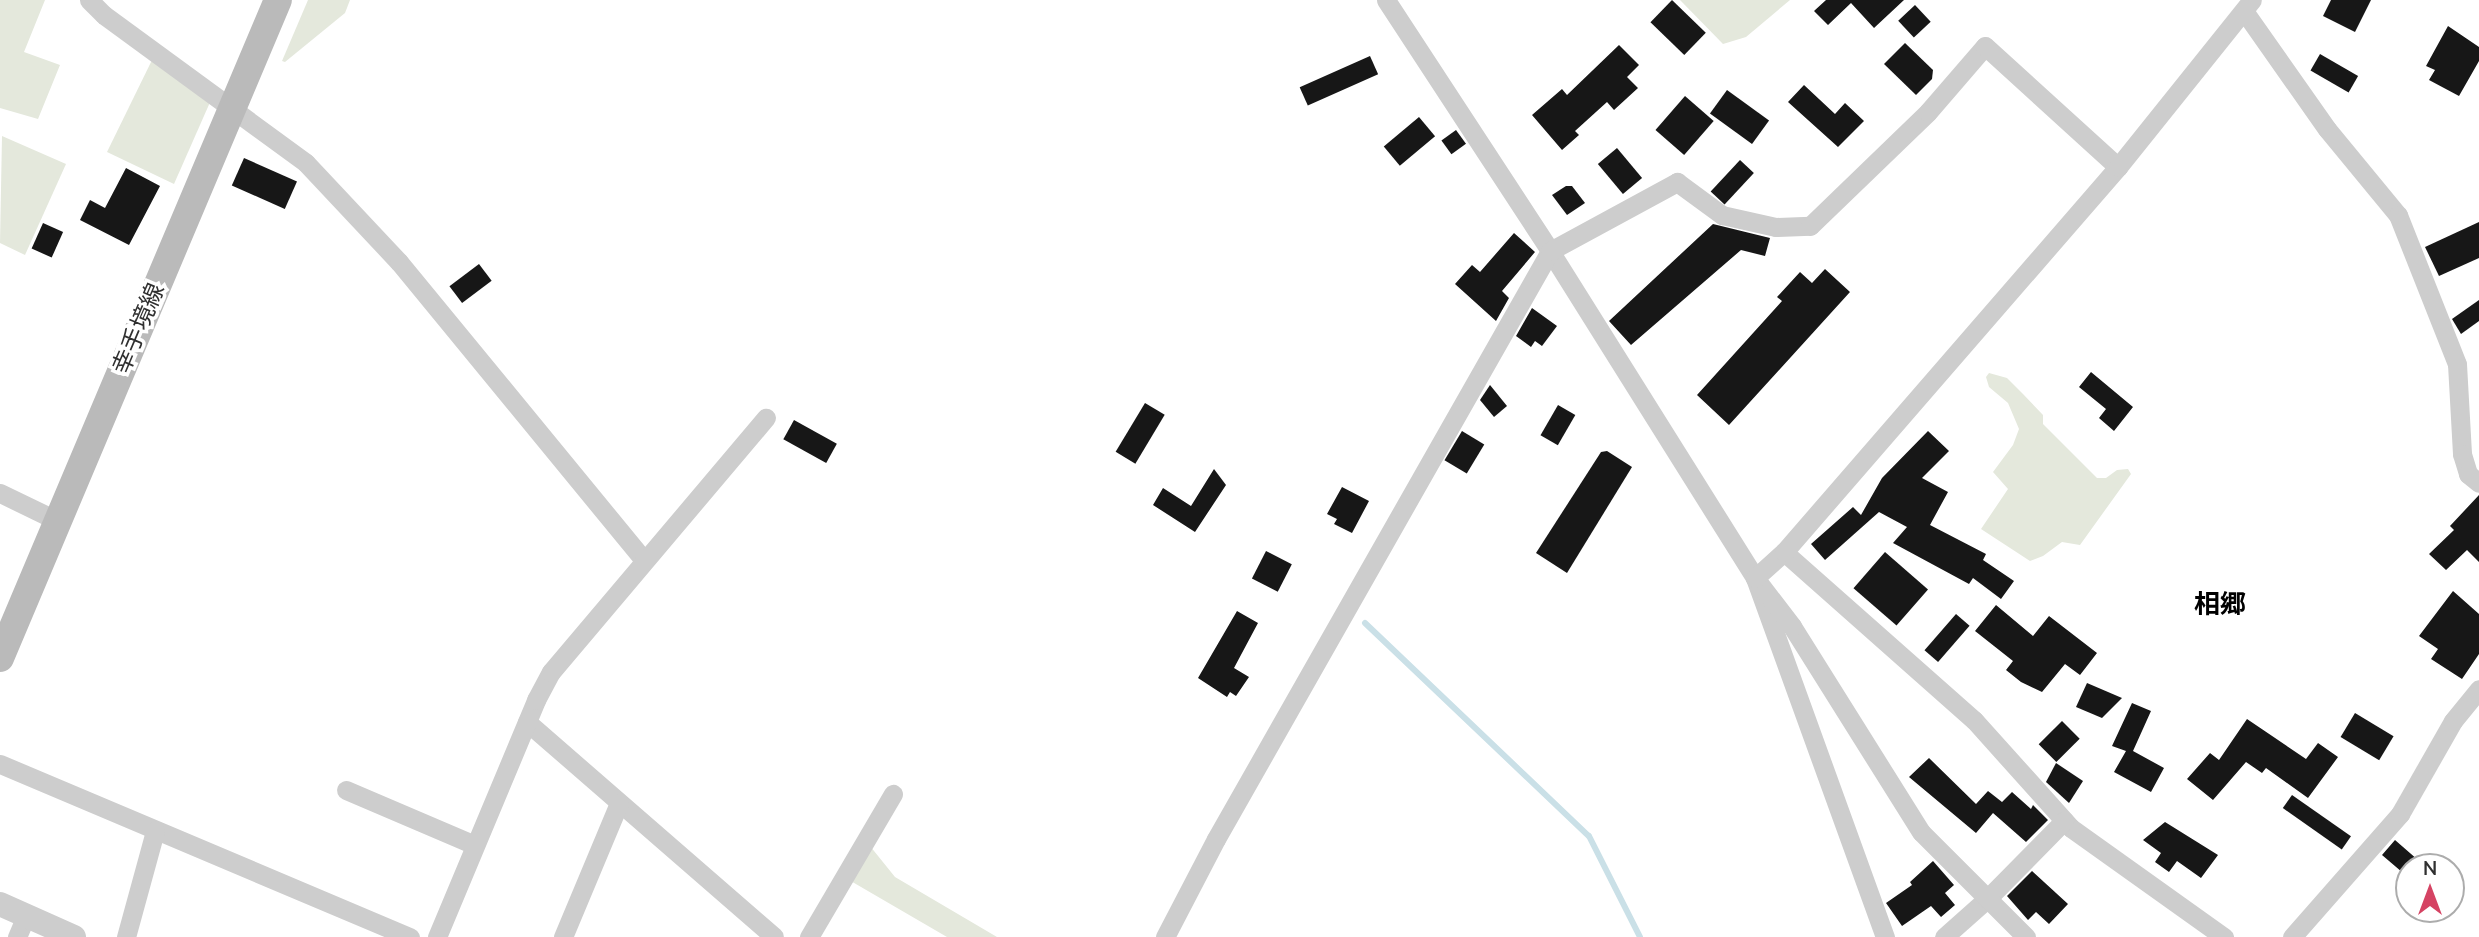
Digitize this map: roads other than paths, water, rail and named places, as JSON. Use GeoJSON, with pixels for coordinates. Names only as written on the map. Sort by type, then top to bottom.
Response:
{"type":"FeatureCollection","features":[{"type":"Feature","properties":{"kind":"main road","name":"幸手境線"},"geometry":{"type":"LineString","coordinates":[[1,654],[278,0]]}},
{"type":"Feature","properties":{"kind":"street"},"geometry":{"type":"LineString","coordinates":[[89,0],[104,15],[306,163],[351,210],[472,349],[644,560]]}},
{"type":"Feature","properties":{"kind":"street"},"geometry":{"type":"LineString","coordinates":[[1386,0],[1550,250],[1755,578],[1792,626],[1921,832],[2026,937]]}},
{"type":"Feature","properties":{"kind":"street"},"geometry":{"type":"LineString","coordinates":[[1755,578],[1784,552],[2118,167],[2248,5],[2327,129],[2398,215],[2457,364],[2462,454],[2468,474],[2479,483]]}},
{"type":"Feature","properties":{"kind":"street"},"geometry":{"type":"LineString","coordinates":[[1165,937],[1216,839],[1550,250],[1677,182],[1722,215],[1776,227],[1810,226],[1928,112],[1985,46],[2118,167]]}},
{"type":"Feature","properties":{"kind":"street"},"geometry":{"type":"LineString","coordinates":[[437,937],[527,722],[551,672],[766,418]]}},
{"type":"Feature","properties":{"kind":"street"},"geometry":{"type":"LineString","coordinates":[[0,493],[58,521]]}},
{"type":"Feature","properties":{"kind":"street"},"geometry":{"type":"LineString","coordinates":[[1784,552],[1975,720],[2064,821],[2224,937]]}},
{"type":"Feature","properties":{"kind":"street"},"geometry":{"type":"LineString","coordinates":[[1755,578],[1885,937]]}},
{"type":"Feature","properties":{"kind":"street"},"geometry":{"type":"LineString","coordinates":[[2292,937],[2400,814],[2454,721],[2479,689]]}},
{"type":"Feature","properties":{"kind":"street"},"geometry":{"type":"LineString","coordinates":[[527,722],[774,937]]}},
{"type":"Feature","properties":{"kind":"street"},"geometry":{"type":"LineString","coordinates":[[0,764],[410,937]]}},
{"type":"Feature","properties":{"kind":"street"},"geometry":{"type":"LineString","coordinates":[[346,790],[475,845]]}},
{"type":"Feature","properties":{"kind":"street"},"geometry":{"type":"LineString","coordinates":[[809,937],[893,794]]}},
{"type":"Feature","properties":{"kind":"street"},"geometry":{"type":"LineString","coordinates":[[563,937],[619,803]]}},
{"type":"Feature","properties":{"kind":"street"},"geometry":{"type":"LineString","coordinates":[[1944,937],[1987,899],[2064,821]]}},
{"type":"Feature","properties":{"kind":"street"},"geometry":{"type":"LineString","coordinates":[[126,937],[155,831]]}},
{"type":"Feature","properties":{"kind":"street"},"geometry":{"type":"LineString","coordinates":[[0,904],[21,926],[74,937]]}},
{"type":"Feature","properties":{"kind":"waterway"},"geometry":{"type":"LineString","coordinates":[[1365,623],[1589,836],[1640,937]]}},
{"type":"Feature","properties":{"kind":"district","name":"相郷"},"geometry":{"type":"Point","coordinates":[2220,605]}}]}
